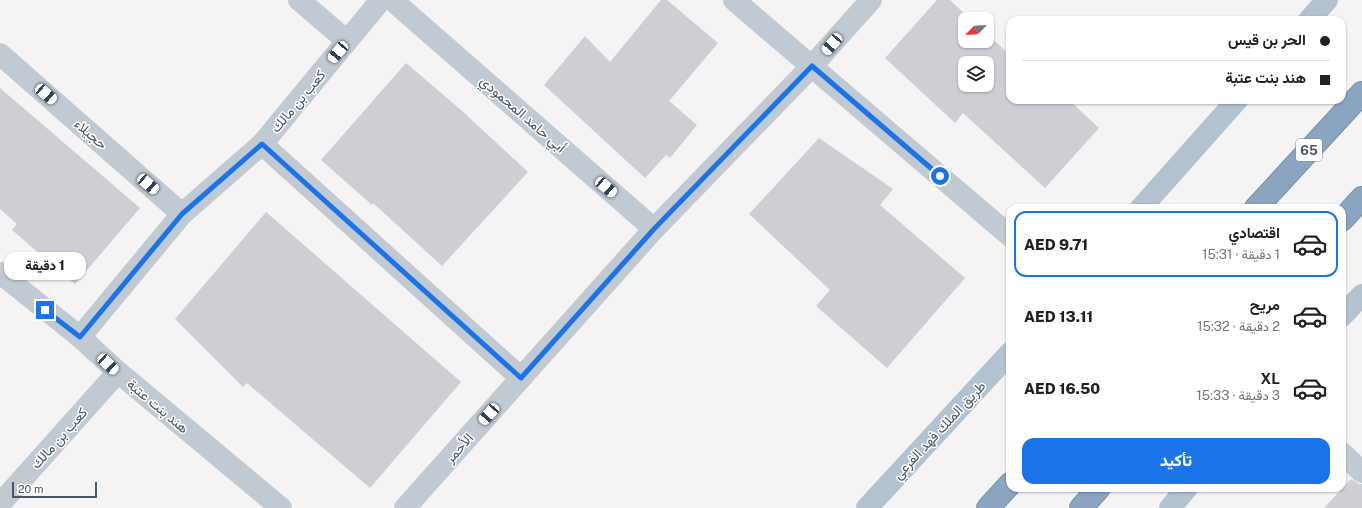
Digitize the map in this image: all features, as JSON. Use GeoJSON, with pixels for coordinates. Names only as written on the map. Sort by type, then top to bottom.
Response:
{"type":"FeatureCollection","features":[{"type":"Feature","properties":{"kind":"highway","name":"65"},"geometry":{"type":"LineString","coordinates":[[1260,204],[1362,93]]}},
{"type":"Feature","properties":{"kind":"highway"},"geometry":{"type":"LineString","coordinates":[[1346,216],[1362,198]]}},
{"type":"Feature","properties":{"kind":"highway"},"geometry":{"type":"LineString","coordinates":[[988,508],[1006,488]]}},
{"type":"Feature","properties":{"kind":"highway"},"geometry":{"type":"LineString","coordinates":[[1081,508],[1095,492]]}},
{"type":"Feature","properties":{"kind":"main road"},"geometry":{"type":"LineString","coordinates":[[1313,16],[1327,0]]}},
{"type":"Feature","properties":{"kind":"main road"},"geometry":{"type":"LineString","coordinates":[[1145,204],[1233,104]]}},
{"type":"Feature","properties":{"kind":"main road"},"geometry":{"type":"LineString","coordinates":[[1346,312],[1362,295]]}},
{"type":"Feature","properties":{"kind":"main road","name":"طريق الملك فهد الفرعي"},"geometry":{"type":"LineString","coordinates":[[867,508],[1006,357]]}},
{"type":"Feature","properties":{"kind":"main road"},"geometry":{"type":"LineString","coordinates":[[1170,508],[1184,492]]}},
{"type":"Feature","properties":{"kind":"street"},"geometry":{"type":"LineString","coordinates":[[299,0],[348,41]]}},
{"type":"Feature","properties":{"kind":"street","name":"كعب بن مالك"},"geometry":{"type":"LineString","coordinates":[[80,337],[182,214],[262,144],[381,0]]}},
{"type":"Feature","properties":{"kind":"street","name":"أبي حامد المحمودي"},"geometry":{"type":"LineString","coordinates":[[392,0],[654,229]]}},
{"type":"Feature","properties":{"kind":"street"},"geometry":{"type":"LineString","coordinates":[[734,0],[1006,233]]}},
{"type":"Feature","properties":{"kind":"street","name":"الأحمر"},"geometry":{"type":"LineString","coordinates":[[405,508],[654,229],[812,66],[871,0]]}},
{"type":"Feature","properties":{"kind":"street","name":"حجيلاء"},"geometry":{"type":"LineString","coordinates":[[0,54],[182,214]]}},
{"type":"Feature","properties":{"kind":"street"},"geometry":{"type":"LineString","coordinates":[[262,144],[521,378]]}},
{"type":"Feature","properties":{"kind":"street","name":"هند بنت عتبة"},"geometry":{"type":"LineString","coordinates":[[0,273],[80,337],[118,372],[280,508]]}},
{"type":"Feature","properties":{"kind":"street","name":"كعب بن مالك"},"geometry":{"type":"LineString","coordinates":[[0,504],[118,372]]}},
{"type":"Feature","properties":{"kind":"street"},"geometry":{"type":"LineString","coordinates":[[1346,457],[1362,472]]}},
{"type":"Feature","properties":{"kind":"building"},"geometry":{"type":"Polygon","coordinates":[[[661,0],[667,0],[718,43],[669,101],[697,125],[670,158],[666,155],[645,178],[544,85],[585,36],[610,62],[661,0]]]}},
{"type":"Feature","properties":{"kind":"building"},"geometry":{"type":"Polygon","coordinates":[[[937,0],[950,0],[963,12],[958,12],[958,48],[994,48],[994,40],[1006,51],[1006,104],[1073,104],[1099,128],[1045,188],[963,113],[955,123],[885,58],[937,0]]]}},
{"type":"Feature","properties":{"kind":"building"},"geometry":{"type":"Polygon","coordinates":[[[406,63],[461,110],[528,172],[442,266],[373,203],[372,205],[321,160],[406,63]]]}},
{"type":"Feature","properties":{"kind":"building"},"geometry":{"type":"Polygon","coordinates":[[[0,88],[140,208],[75,284],[12,230],[17,224],[0,209],[0,88]]]}},
{"type":"Feature","properties":{"kind":"building"},"geometry":{"type":"Polygon","coordinates":[[[819,138],[893,189],[880,205],[965,278],[887,368],[816,306],[830,290],[749,214],[819,138]]]}},
{"type":"Feature","properties":{"kind":"building"},"geometry":{"type":"Polygon","coordinates":[[[266,212],[461,382],[370,488],[247,383],[243,387],[175,319],[266,212]]]}},
{"type":"Feature","properties":{"kind":"building"},"geometry":{"type":"Polygon","coordinates":[[[1351,479],[1359,484],[1362,484],[1362,508],[1324,508],[1339,492],[1346,492],[1346,484],[1351,479]]]}},
{"type":"Feature","properties":{"kind":"route"},"geometry":{"type":"LineString","coordinates":[[45,310],[80,337],[182,214],[262,144],[521,378],[654,229],[812,66],[940,176]]}}]}
